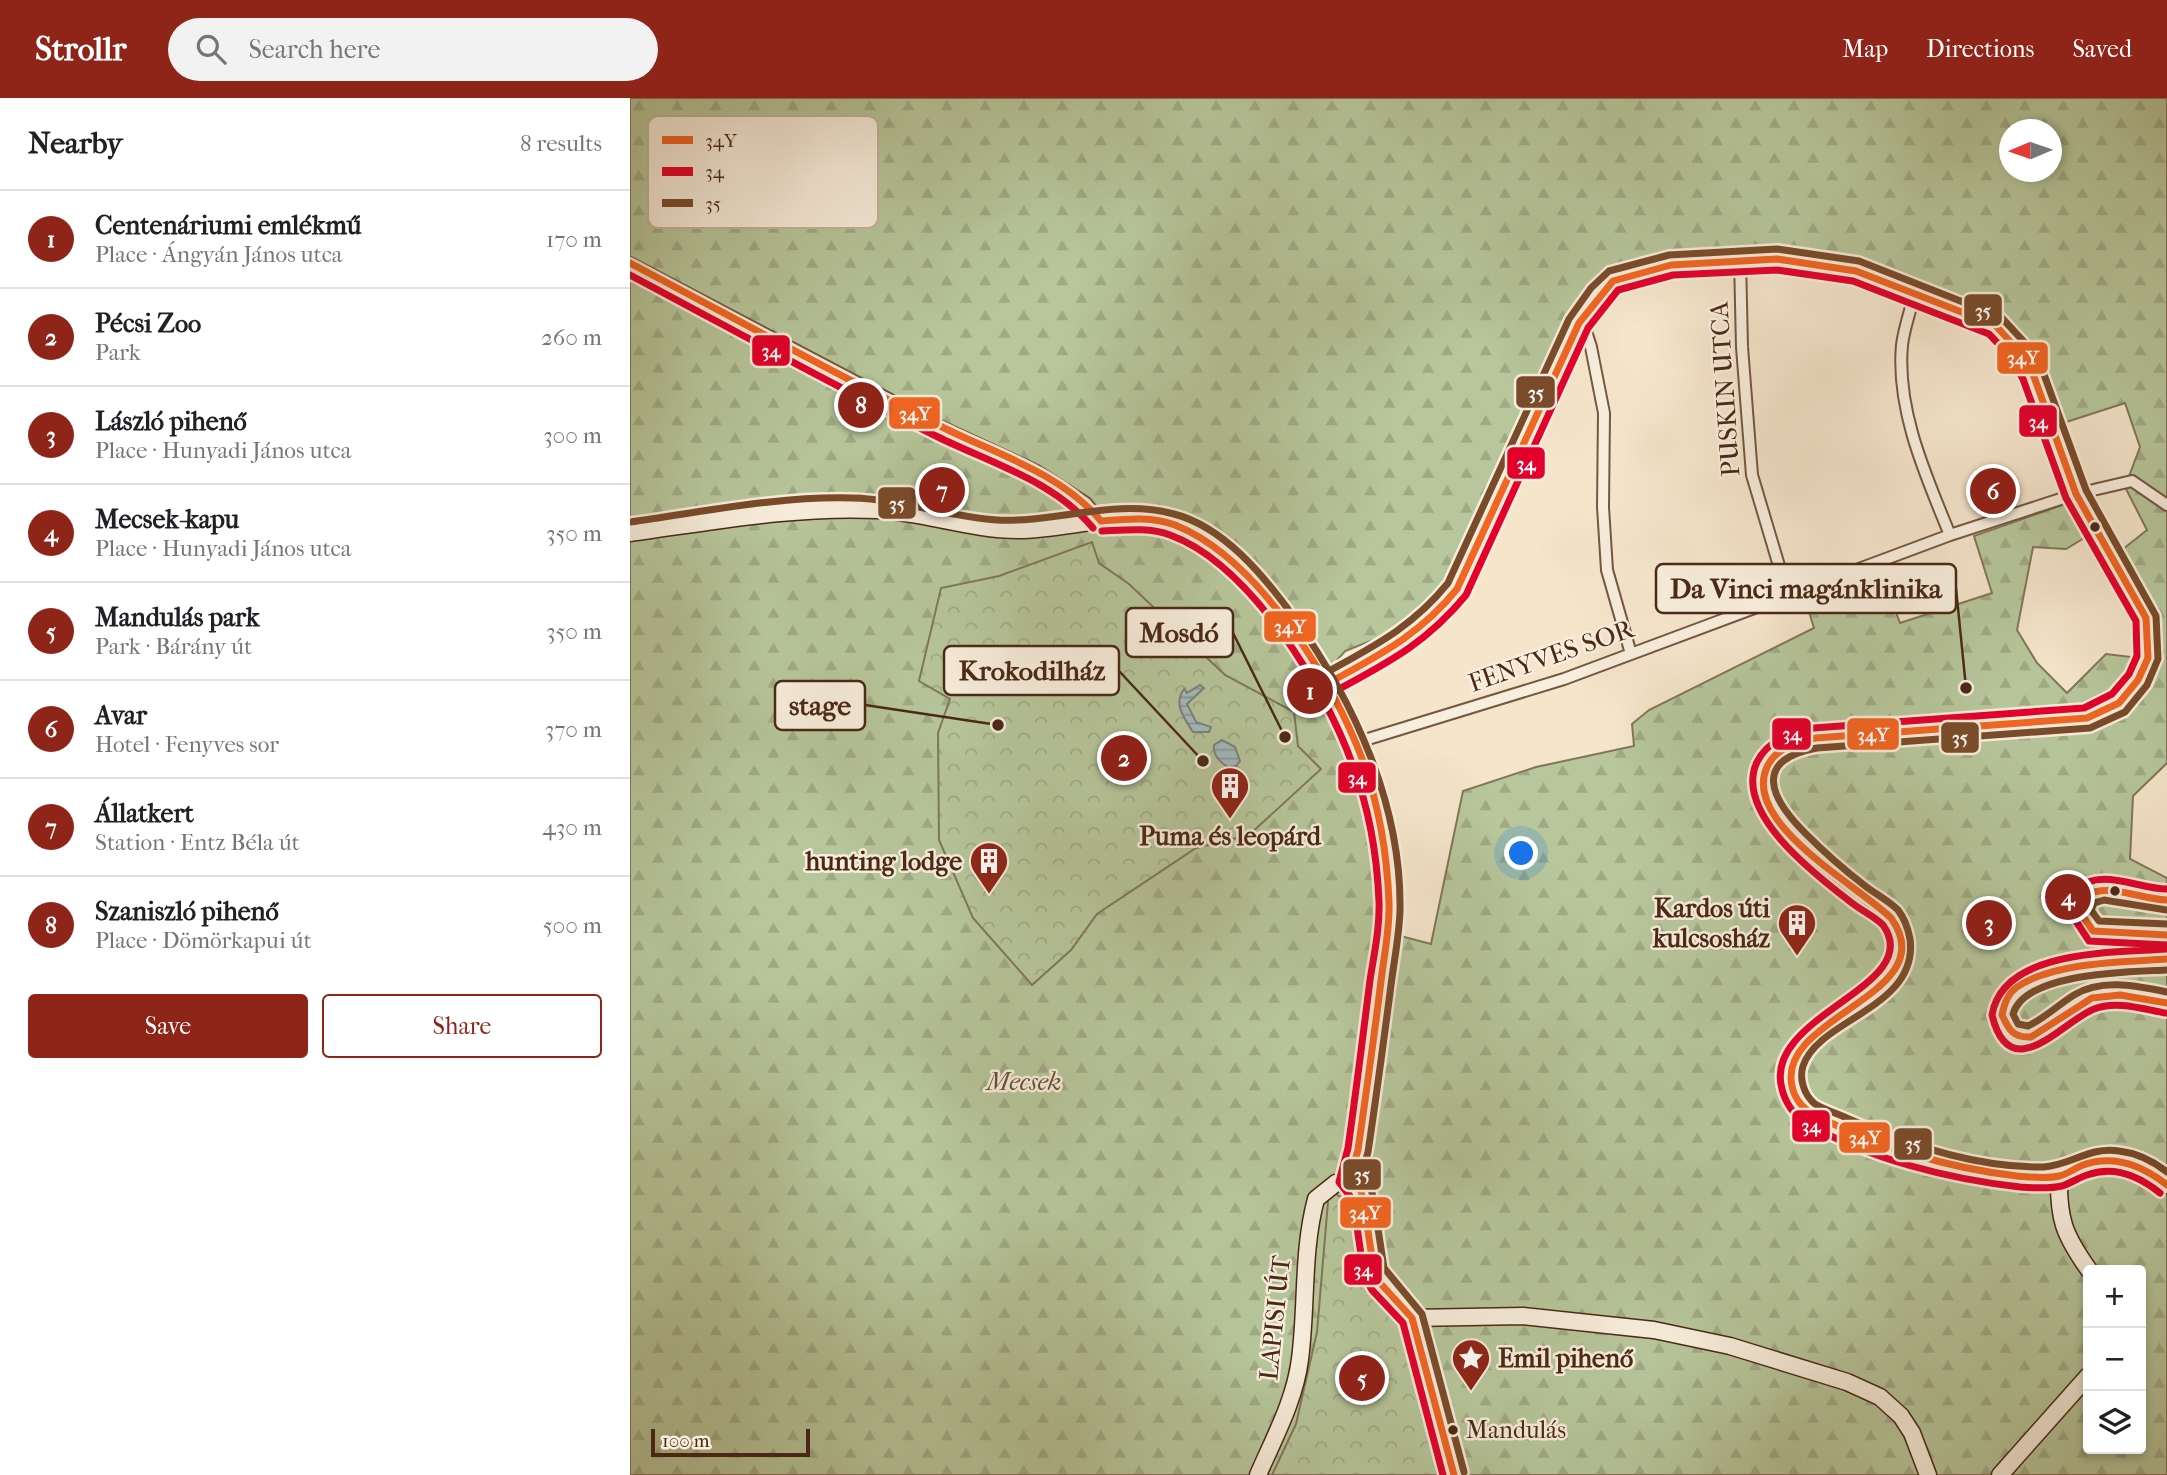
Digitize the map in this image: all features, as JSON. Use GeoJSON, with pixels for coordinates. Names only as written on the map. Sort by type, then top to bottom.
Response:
{"type":"FeatureCollection","features":[{"type":"Feature","properties":{"kind":"street","name":"PUSKIN UTCA"},"geometry":{"type":"LineString","coordinates":[[1741,259],[1742,347],[1752,475],[1788,596]]}},
{"type":"Feature","properties":{"kind":"street"},"geometry":{"type":"LineString","coordinates":[[1325,685],[1405,641],[1436,615],[1457,589],[1582,319],[1613,281],[1671,265],[1777,259],[1856,271],[1995,325],[2018,350],[2033,374],[2076,494],[2146,618],[2148,658],[2129,694],[2110,710],[2087,718],[1802,740],[1783,749],[1769,763],[1763,789],[1771,810],[1799,840],[1861,897],[1890,914],[1901,943],[1895,968],[1876,988],[1799,1048],[1793,1058],[1790,1078],[1801,1106],[1820,1118],[1923,1157],[1983,1171],[2059,1176],[2096,1161],[2121,1160],[2153,1173],[2167,1185]]}},
{"type":"Feature","properties":{"kind":"street"},"geometry":{"type":"LineString","coordinates":[[630,263],[942,427],[1035,470],[1086,503],[1101,521]]}},
{"type":"Feature","properties":{"kind":"street"},"geometry":{"type":"LineString","coordinates":[[1915,292],[1902,345],[1904,385],[1910,425],[1950,535]]}},
{"type":"Feature","properties":{"kind":"street"},"geometry":{"type":"LineString","coordinates":[[1582,319],[1591,347],[1604,413],[1603,507],[1607,570],[1631,653]]}},
{"type":"Feature","properties":{"kind":"street","name":"FENYVES SOR"},"geometry":{"type":"LineString","coordinates":[[1355,743],[1564,679],[1950,535],[2076,494],[2132,481],[2164,502]]}},
{"type":"Feature","properties":{"kind":"street"},"geometry":{"type":"LineString","coordinates":[[630,533],[832,510],[879,510],[993,530],[1053,528],[1133,518],[1177,525],[1211,546],[1239,569],[1269,601],[1325,685],[1355,743],[1375,799],[1390,902],[1356,1162],[1349,1181],[1355,1183],[1363,1198],[1374,1271],[1393,1300],[1412,1318],[1454,1475]]}},
{"type":"Feature","properties":{"kind":"street"},"geometry":{"type":"LineString","coordinates":[[2167,900],[2094,891],[2085,895],[2080,912],[2093,931],[2167,935]]}},
{"type":"Feature","properties":{"kind":"street"},"geometry":{"type":"LineString","coordinates":[[2167,958],[2076,969],[2038,977],[2011,993],[2001,1015],[2008,1030],[2021,1037],[2030,1038],[2049,1029],[2080,1003],[2093,998],[2118,996],[2167,1003]]}},
{"type":"Feature","properties":{"kind":"street"},"geometry":{"type":"LineString","coordinates":[[2059,1176],[2062,1227],[2086,1265]]}},
{"type":"Feature","properties":{"kind":"street","name":"LAPISI ÚT"},"geometry":{"type":"LineString","coordinates":[[1258,1475],[1289,1405],[1300,1360],[1307,1260],[1316,1199],[1336,1183],[1349,1181]]}},
{"type":"Feature","properties":{"kind":"street"},"geometry":{"type":"LineString","coordinates":[[1412,1318],[1523,1316],[1654,1330],[1730,1346],[1847,1382],[1880,1398],[1901,1416],[1912,1433],[1928,1475]]}},
{"type":"Feature","properties":{"kind":"street"},"geometry":{"type":"LineString","coordinates":[[2000,1475],[2083,1382]]}},
{"type":"Feature","properties":{"kind":"green space","name":"Mecsek"},"geometry":{"type":"Polygon","coordinates":[[[630,98],[2167,98],[2167,763],[2133,796],[2130,859],[2167,878],[2167,1475],[630,1475],[630,98]],[[1671,263],[1613,281],[1579,323],[1474,557],[1436,615],[1345,651],[1319,681],[1353,743],[1390,902],[1389,933],[1431,944],[1463,791],[1536,767],[1634,746],[1632,724],[1649,710],[1814,628],[1804,596],[1880,569],[1900,623],[1992,593],[1974,536],[2068,503],[2086,537],[2066,549],[2033,547],[2017,630],[2037,663],[2067,693],[2106,654],[2156,660],[2158,626],[2131,567],[2118,553],[2147,530],[2125,487],[2140,447],[2125,403],[2051,427],[2033,374],[1995,325],[1915,292],[1816,265],[1671,263]]]}},
{"type":"Feature","properties":{"kind":"green space"},"geometry":{"type":"Polygon","coordinates":[[[1092,542],[1099,563],[1129,584],[1225,675],[1294,712],[1298,746],[1321,769],[1249,835],[1196,848],[1097,914],[1071,950],[1032,985],[973,918],[939,840],[938,733],[950,699],[919,681],[941,588],[999,576],[1092,542]]]}},
{"type":"Feature","properties":{"kind":"green space"},"geometry":{"type":"Polygon","coordinates":[[[1329,1190],[1354,1205],[1361,1262],[1381,1302],[1405,1331],[1447,1475],[1272,1475],[1296,1424],[1317,1332],[1329,1190]]]}},
{"type":"Feature","properties":{"kind":"water"},"geometry":{"type":"Polygon","coordinates":[[[1200,685],[1204,688],[1187,704],[1196,722],[1211,727],[1209,732],[1193,732],[1180,706],[1184,689],[1187,693],[1200,685]]]}},
{"type":"Feature","properties":{"kind":"water"},"geometry":{"type":"Polygon","coordinates":[[[1222,740],[1235,747],[1240,761],[1236,766],[1228,767],[1216,755],[1214,745],[1222,740]]]}},
{"type":"Feature","properties":{"kind":"transit line","name":"35"},"geometry":{"type":"LineString","coordinates":[[1320,676],[1404,625],[1448,583],[1569,319],[1591,288],[1609,271],[1669,255],[1777,249],[1859,261],[2001,317],[2026,344],[2042,369],[2086,490],[2156,616],[2158,659],[2147,685],[2125,712],[2090,728],[1817,748],[1783,761],[1775,771],[1774,782],[1776,794],[1783,807],[1833,860],[1898,910],[1910,939],[1909,962],[1899,981],[1884,997],[1827,1036],[1812,1050],[1803,1066],[1802,1081],[1805,1091],[1815,1104],[1895,1138],[1943,1153],[1993,1164],[2043,1167],[2109,1150],[2145,1158],[2167,1172]]}},
{"type":"Feature","properties":{"kind":"transit line","name":"34Y"},"geometry":{"type":"LineString","coordinates":[[1325,685],[1396,644],[1428,620],[1457,589],[1579,323],[1613,281],[1671,265],[1777,259],[1856,271],[1995,325],[2018,350],[2033,374],[2076,494],[2146,618],[2148,658],[2138,680],[2119,703],[2087,718],[1816,738],[1788,746],[1771,760],[1767,767],[1764,788],[1771,810],[1786,831],[1807,852],[1891,918],[1902,944],[1896,966],[1880,986],[1808,1041],[1794,1062],[1792,1086],[1800,1103],[1814,1115],[1887,1146],[1939,1161],[1991,1172],[2043,1178],[2062,1175],[2095,1162],[2117,1161],[2138,1167],[2167,1185]]}},
{"type":"Feature","properties":{"kind":"transit line","name":"34Y"},"geometry":{"type":"LineString","coordinates":[[630,263],[903,407],[1027,466],[1067,490],[1101,521]]}},
{"type":"Feature","properties":{"kind":"transit line","name":"34"},"geometry":{"type":"LineString","coordinates":[[1330,694],[1403,652],[1435,627],[1466,595],[1588,328],[1618,290],[1673,275],[1777,270],[1853,281],[1989,334],[2010,356],[2023,379],[2066,498],[2136,621],[2137,656],[2129,674],[2112,694],[2084,708],[1814,728],[1781,738],[1762,754],[1757,762],[1753,782],[1757,802],[1767,822],[1782,842],[1819,877],[1883,925],[1890,947],[1883,966],[1865,985],[1816,1021],[1795,1041],[1782,1063],[1782,1089],[1791,1108],[1806,1123],[1856,1147],[1910,1166],[1965,1179],[2036,1188],[2062,1186],[2084,1176],[2107,1171],[2135,1177],[2160,1193]]}},
{"type":"Feature","properties":{"kind":"transit line","name":"34"},"geometry":{"type":"LineString","coordinates":[[630,275],[860,398],[1041,485],[1077,512],[1093,528]]}},
{"type":"Feature","properties":{"kind":"transit line","name":"35"},"geometry":{"type":"LineString","coordinates":[[630,522],[740,506],[824,498],[870,499],[997,520],[1108,510],[1152,510],[1192,520],[1210,530],[1226,541],[1256,570],[1293,616],[1336,683],[1370,756],[1393,832],[1400,911],[1368,1152],[1361,1177],[1369,1184],[1373,1196],[1384,1268],[1422,1314],[1464,1472]]}},
{"type":"Feature","properties":{"kind":"transit line","name":"34Y"},"geometry":{"type":"LineString","coordinates":[[1101,521],[1148,519],[1166,522],[1206,541],[1235,564],[1289,625],[1312,659],[1333,695],[1363,761],[1381,830],[1389,912],[1358,1150],[1349,1181],[1360,1189],[1363,1198],[1374,1271],[1381,1284],[1412,1318],[1454,1475]]}},
{"type":"Feature","properties":{"kind":"transit line","name":"34"},"geometry":{"type":"LineString","coordinates":[[1102,531],[1162,532],[1200,550],[1229,573],[1281,632],[1304,667],[1341,735],[1353,766],[1371,832],[1379,911],[1348,1148],[1339,1182],[1353,1200],[1364,1275],[1372,1290],[1403,1323],[1443,1475]]}},
{"type":"Feature","properties":{"kind":"transit line","name":"34"},"geometry":{"type":"LineString","coordinates":[[2166,945],[2089,941],[2070,912],[2076,889],[2097,880],[2108,879],[2167,889]]}},
{"type":"Feature","properties":{"kind":"transit line","name":"34Y"},"geometry":{"type":"LineString","coordinates":[[2167,900],[2115,891],[2095,892],[2085,895],[2080,912],[2093,931],[2167,935]]}},
{"type":"Feature","properties":{"kind":"transit line","name":"35"},"geometry":{"type":"LineString","coordinates":[[2167,910],[2104,900],[2094,903],[2091,910],[2099,921],[2167,924]]}},
{"type":"Feature","properties":{"kind":"transit line","name":"34"},"geometry":{"type":"LineString","coordinates":[[2165,1013],[2130,1006],[2102,1006],[2081,1016],[2053,1036],[2024,1049],[2011,1047],[2000,1036],[1992,1015],[2001,993],[2017,977],[2038,966],[2091,954],[2166,949]]}},
{"type":"Feature","properties":{"kind":"transit line","name":"34Y"},"geometry":{"type":"LineString","coordinates":[[2167,959],[2089,965],[2050,972],[2014,989],[2007,999],[2002,1015],[2012,1032],[2031,1037],[2092,998],[2120,995],[2167,1003]]}},
{"type":"Feature","properties":{"kind":"transit line","name":"35"},"geometry":{"type":"LineString","coordinates":[[2167,970],[2105,974],[2057,982],[2022,1000],[2013,1014],[2018,1024],[2028,1026],[2074,995],[2108,985],[2167,992]]}},
{"type":"Feature","properties":{"kind":"place","name":"Szaniszló pihenő"},"geometry":{"type":"Point","coordinates":[861,405]}},
{"type":"Feature","properties":{"kind":"place","name":"Állatkert"},"geometry":{"type":"Point","coordinates":[942,490]}},
{"type":"Feature","properties":{"kind":"place","name":"Avar"},"geometry":{"type":"Point","coordinates":[1993,491]}},
{"type":"Feature","properties":{"kind":"place","name":"Da Vinci magánklinika"},"geometry":{"type":"Point","coordinates":[1966,688]}},
{"type":"Feature","properties":{"kind":"place","name":"Centenáriumi emlékmű"},"geometry":{"type":"Point","coordinates":[1310,691]}},
{"type":"Feature","properties":{"kind":"place","name":"stage"},"geometry":{"type":"Point","coordinates":[998,725]}},
{"type":"Feature","properties":{"kind":"place","name":"Mosdó"},"geometry":{"type":"Point","coordinates":[1285,737]}},
{"type":"Feature","properties":{"kind":"place","name":"Pécsi Zoo"},"geometry":{"type":"Point","coordinates":[1124,758]}},
{"type":"Feature","properties":{"kind":"place","name":"Krokodilház"},"geometry":{"type":"Point","coordinates":[1203,761]}},
{"type":"Feature","properties":{"kind":"place","name":"Puma és leopárd"},"geometry":{"type":"Point","coordinates":[1230,820]}},
{"type":"Feature","properties":{"kind":"place","name":"hunting lodge"},"geometry":{"type":"Point","coordinates":[989,895]}},
{"type":"Feature","properties":{"kind":"place","name":"Mecsek-kapu"},"geometry":{"type":"Point","coordinates":[2068,897]}},
{"type":"Feature","properties":{"kind":"place","name":"László pihenő"},"geometry":{"type":"Point","coordinates":[1989,923]}},
{"type":"Feature","properties":{"kind":"place","name":"Kardos úti kulcsosház"},"geometry":{"type":"Point","coordinates":[1797,957]}},
{"type":"Feature","properties":{"kind":"place","name":"Mandulás park"},"geometry":{"type":"Point","coordinates":[1362,1378]}},
{"type":"Feature","properties":{"kind":"place","name":"Emil pihenő"},"geometry":{"type":"Point","coordinates":[1471,1392]}},
{"type":"Feature","properties":{"kind":"place","name":"Mandulás"},"geometry":{"type":"Point","coordinates":[1453,1430]}}]}
